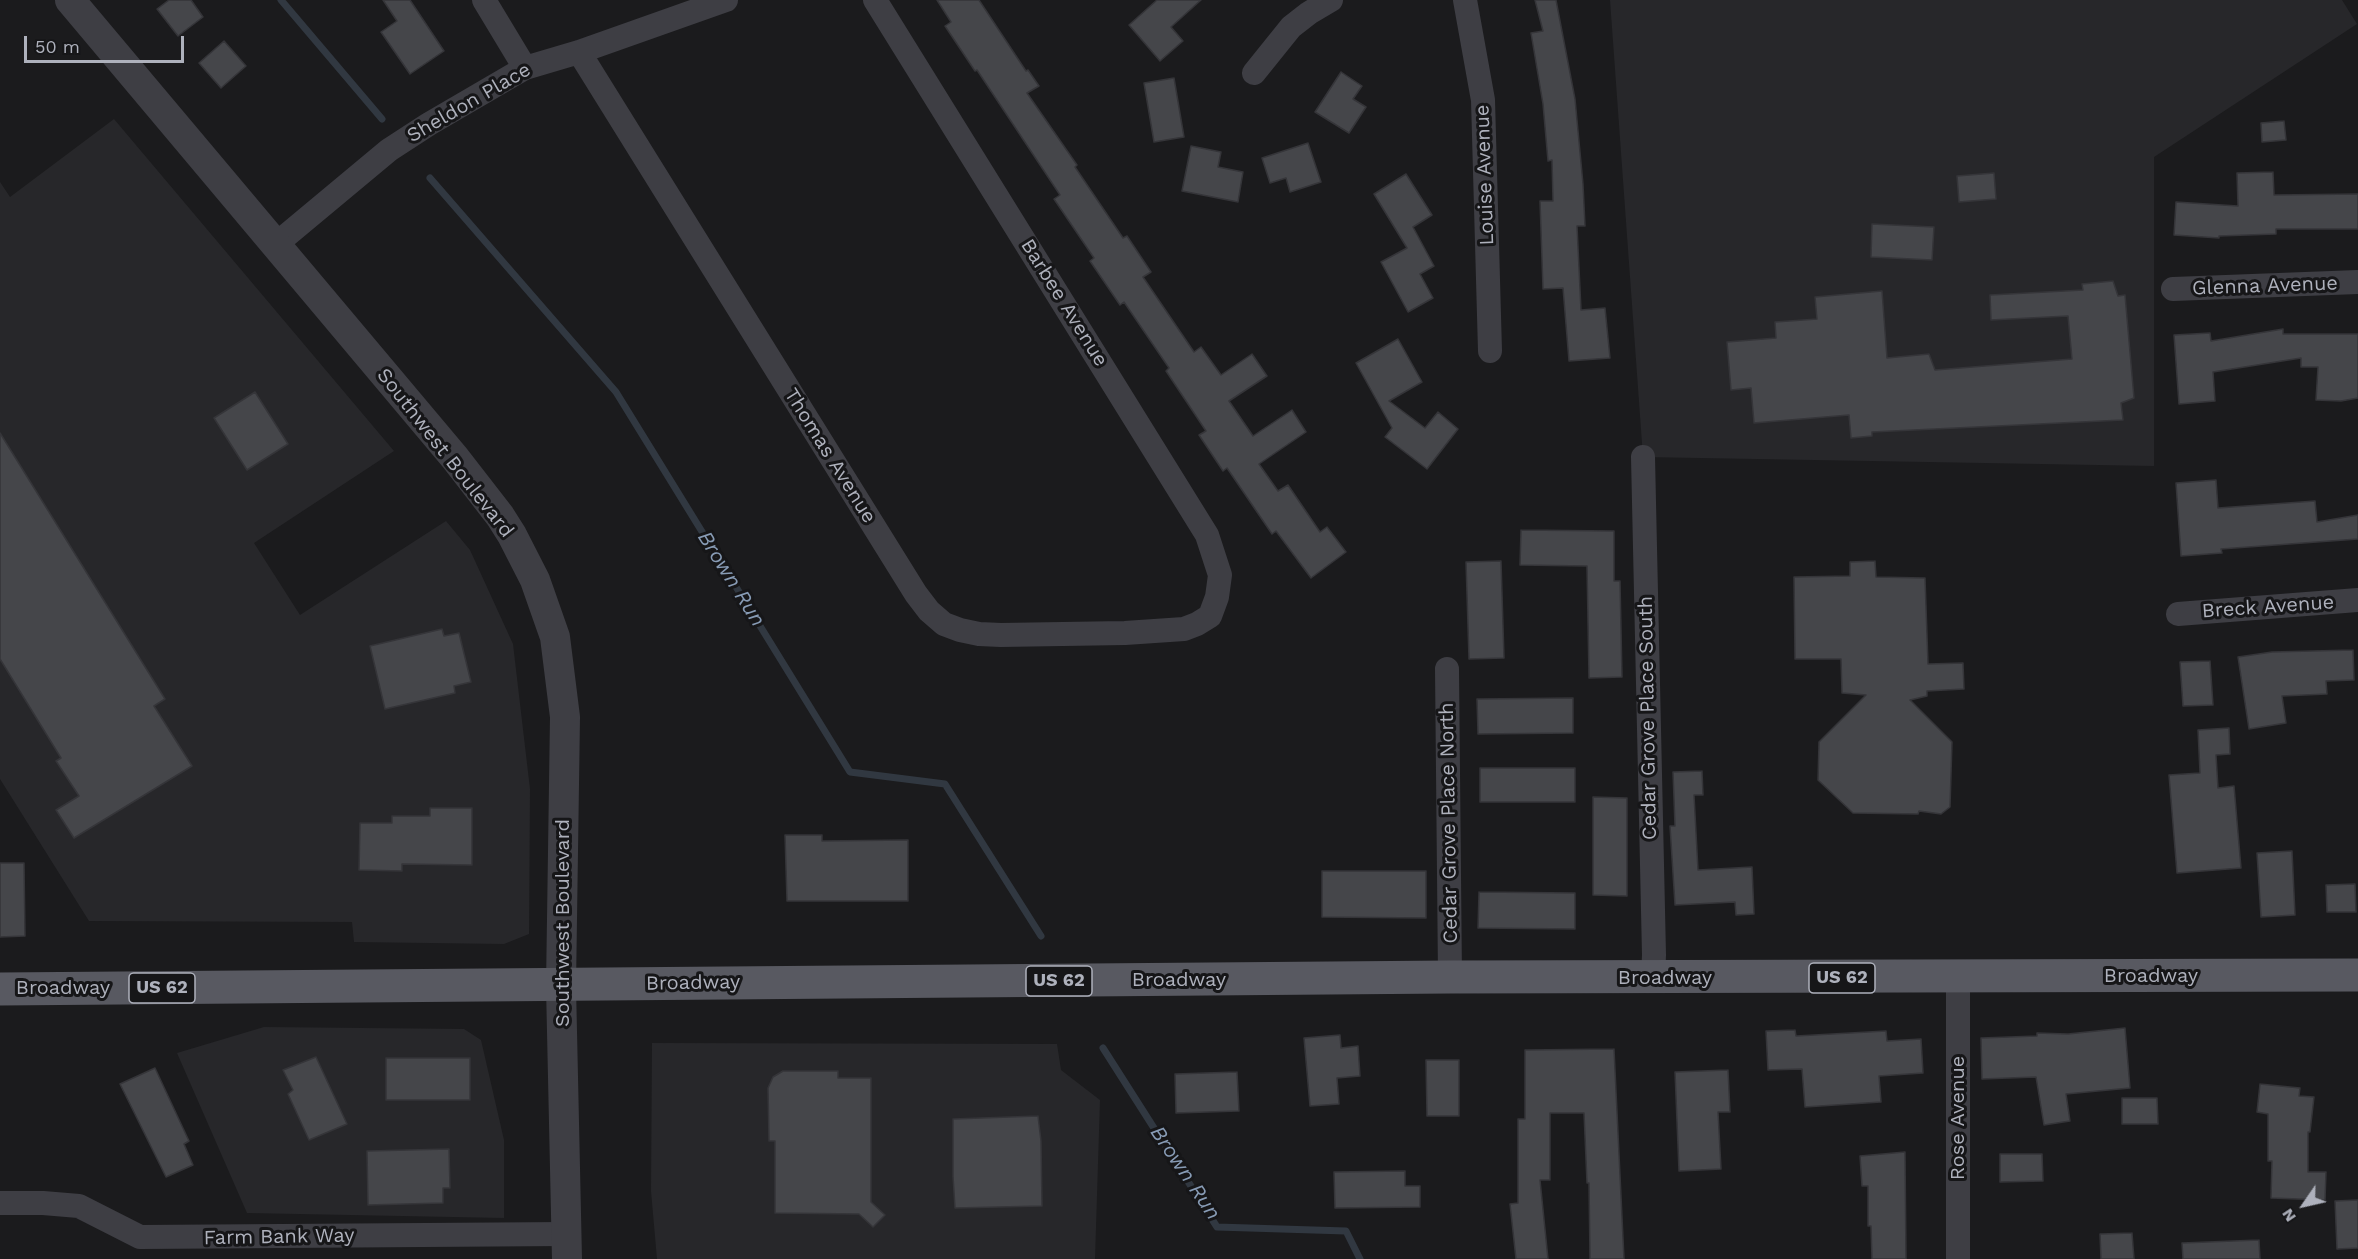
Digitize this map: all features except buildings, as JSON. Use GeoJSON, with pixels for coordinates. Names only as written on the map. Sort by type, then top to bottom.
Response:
{"type":"FeatureCollection","features":[{"type":"Feature","properties":{"kind":"main road","name":"Broadway"},"geometry":{"type":"LineString","coordinates":[[0,989],[1450,977],[2358,975]]}},
{"type":"Feature","properties":{"kind":"street","name":"Southwest Boulevard"},"geometry":{"type":"LineString","coordinates":[[70,0],[500,516],[535,580],[555,637],[562,677],[565,717],[561,986],[567,1246]]}},
{"type":"Feature","properties":{"kind":"street"},"geometry":{"type":"LineString","coordinates":[[484,0],[525,68]]}},
{"type":"Feature","properties":{"kind":"street","name":"Sheldon Place"},"geometry":{"type":"LineString","coordinates":[[275,245],[388,150],[525,68],[579,52],[726,0]]}},
{"type":"Feature","properties":{"kind":"street","name":"Barbee Avenue"},"geometry":{"type":"LineString","coordinates":[[875,0],[1207,535],[1220,575],[1217,597],[1210,616]]}},
{"type":"Feature","properties":{"kind":"street"},"geometry":{"type":"LineString","coordinates":[[1254,73],[1291,27],[1331,0]]}},
{"type":"Feature","properties":{"kind":"street","name":"Louise Avenue"},"geometry":{"type":"LineString","coordinates":[[1465,0],[1483,100],[1490,351]]}},
{"type":"Feature","properties":{"kind":"street","name":"Thomas Avenue"},"geometry":{"type":"LineString","coordinates":[[579,52],[916,594],[929,611],[944,624],[960,630],[1001,635],[1125,633],[1184,629],[1210,616]]}},
{"type":"Feature","properties":{"kind":"street","name":"Glenna Avenue"},"geometry":{"type":"LineString","coordinates":[[2172,290],[2358,282]]}},
{"type":"Feature","properties":{"kind":"street","name":"Cedar Grove Place South"},"geometry":{"type":"LineString","coordinates":[[1643,457],[1653,978]]}},
{"type":"Feature","properties":{"kind":"street","name":"Breck Avenue"},"geometry":{"type":"LineString","coordinates":[[2178,614],[2358,600]]}},
{"type":"Feature","properties":{"kind":"street","name":"Cedar Grove Place North"},"geometry":{"type":"LineString","coordinates":[[1447,669],[1450,977]]}},
{"type":"Feature","properties":{"kind":"street","name":"Rose Avenue"},"geometry":{"type":"LineString","coordinates":[[1958,977],[1958,1259]]}},
{"type":"Feature","properties":{"kind":"street","name":"Farm Bank Way"},"geometry":{"type":"LineString","coordinates":[[0,1203],[79,1206],[140,1237],[567,1246]]}},
{"type":"Feature","properties":{"kind":"shaded area"},"geometry":{"type":"Polygon","coordinates":[[[1610,0],[2342,0],[2357,24],[2154,157],[2154,466],[1643,457],[1610,0]]]}},
{"type":"Feature","properties":{"kind":"shaded area"},"geometry":{"type":"Polygon","coordinates":[[[114,119],[394,451],[254,543],[300,615],[446,521],[470,550],[513,644],[530,789],[529,934],[504,944],[354,942],[352,922],[89,921],[0,779],[0,182],[10,197],[114,119]]]}},
{"type":"Feature","properties":{"kind":"shaded area"},"geometry":{"type":"Polygon","coordinates":[[[264,1027],[464,1029],[481,1040],[504,1140],[504,1218],[247,1213],[177,1053],[264,1027]]]}},
{"type":"Feature","properties":{"kind":"shaded area"},"geometry":{"type":"Polygon","coordinates":[[[652,1043],[1057,1044],[1061,1070],[1100,1100],[1095,1259],[657,1259],[651,1191],[652,1043]]]}},
{"type":"Feature","properties":{"kind":"waterway","name":"Brown Run"},"geometry":{"type":"LineString","coordinates":[[281,0],[382,119]]}},
{"type":"Feature","properties":{"kind":"waterway","name":"Brown Run"},"geometry":{"type":"LineString","coordinates":[[430,178],[616,392],[850,772],[945,784],[1041,936]]}},
{"type":"Feature","properties":{"kind":"waterway","name":"Brown Run"},"geometry":{"type":"LineString","coordinates":[[1103,1048],[1217,1227],[1346,1231],[1360,1259]]}}]}
